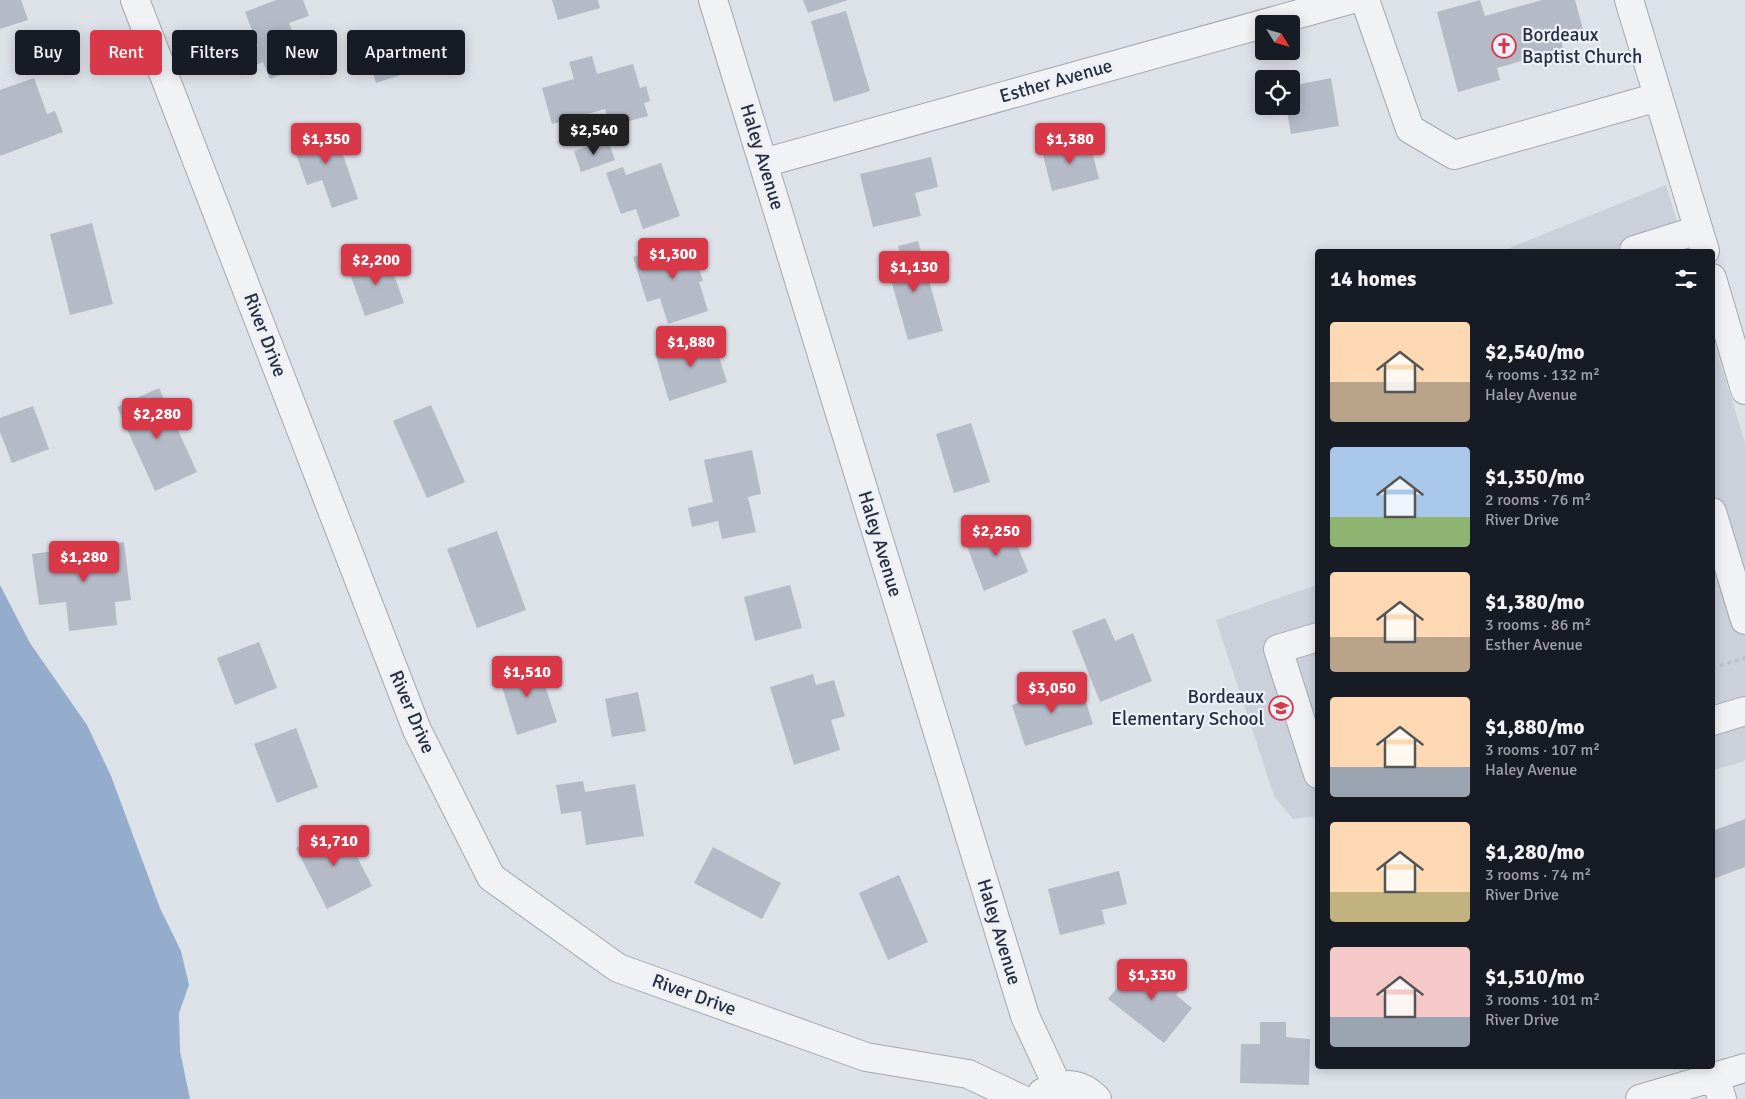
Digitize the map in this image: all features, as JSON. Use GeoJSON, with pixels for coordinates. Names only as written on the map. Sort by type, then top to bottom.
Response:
{"type":"FeatureCollection","features":[{"type":"Feature","properties":{"kind":"street","name":"River Drive"},"geometry":{"type":"LineString","coordinates":[[135,0],[417,730],[491,877],[618,968],[866,1057],[968,1074],[1021,1099]]}},
{"type":"Feature","properties":{"kind":"street","name":"Haley Avenue"},"geometry":{"type":"LineString","coordinates":[[713,0],[1047,1092]]}},
{"type":"Feature","properties":{"kind":"street","name":"Esther Avenue"},"geometry":{"type":"LineString","coordinates":[[763,163],[1349,0]]}},
{"type":"Feature","properties":{"kind":"street"},"geometry":{"type":"LineString","coordinates":[[1366,0],[1410,130],[1454,155],[1658,97]]}},
{"type":"Feature","properties":{"kind":"street"},"geometry":{"type":"LineString","coordinates":[[1629,0],[1701,240],[1641,249]]}},
{"type":"Feature","properties":{"kind":"street"},"geometry":{"type":"LineString","coordinates":[[1715,288],[1745,390]]}},
{"type":"Feature","properties":{"kind":"street"},"geometry":{"type":"LineString","coordinates":[[1715,522],[1745,620]]}},
{"type":"Feature","properties":{"kind":"street"},"geometry":{"type":"LineString","coordinates":[[1315,638],[1278,649],[1315,765]]}},
{"type":"Feature","properties":{"kind":"street"},"geometry":{"type":"LineString","coordinates":[[1715,720],[1745,711]]}},
{"type":"Feature","properties":{"kind":"street"},"geometry":{"type":"LineString","coordinates":[[1640,1099],[1719,1087],[1745,1068]]}},
{"type":"Feature","properties":{"kind":"street"},"geometry":{"type":"LineString","coordinates":[[1047,1092],[1076,1085],[1087,1090],[1097,1099]]}},
{"type":"Feature","properties":{"kind":"path"},"geometry":{"type":"LineString","coordinates":[[1715,667],[1745,658]]}},
{"type":"Feature","properties":{"kind":"shaded area"},"geometry":{"type":"Polygon","coordinates":[[[1666,185],[1685,249],[1507,249],[1666,185]]]}},
{"type":"Feature","properties":{"kind":"shaded area"},"geometry":{"type":"Polygon","coordinates":[[[1715,346],[1745,443],[1745,761],[1715,769],[1715,346]]]}},
{"type":"Feature","properties":{"kind":"shaded area","name":"Bordeaux Elementary School"},"geometry":{"type":"Polygon","coordinates":[[[1315,586],[1315,816],[1293,819],[1274,796],[1216,620],[1315,586]]]}},
{"type":"Feature","properties":{"kind":"water"},"geometry":{"type":"Polygon","coordinates":[[[0,585],[30,643],[87,725],[111,776],[160,908],[181,951],[189,985],[179,1013],[180,1051],[190,1099],[0,1099],[0,585]]]}},
{"type":"Feature","properties":{"kind":"building"},"geometry":{"type":"Polygon","coordinates":[[[0,0],[21,0],[28,20],[0,29],[0,0]]]}},
{"type":"Feature","properties":{"kind":"building"},"geometry":{"type":"Polygon","coordinates":[[[276,0],[303,0],[309,16],[289,23],[292,30],[267,30],[267,72],[263,62],[257,65],[257,30],[252,30],[245,12],[276,0]]]}},
{"type":"Feature","properties":{"kind":"building"},"geometry":{"type":"Polygon","coordinates":[[[552,0],[598,0],[600,8],[558,20],[552,0]]]}},
{"type":"Feature","properties":{"kind":"building"},"geometry":{"type":"Polygon","coordinates":[[[803,0],[848,0],[808,13],[803,0]]]}},
{"type":"Feature","properties":{"kind":"building","name":"Bordeaux Baptist Church"},"geometry":{"type":"Polygon","coordinates":[[[1480,0],[1485,16],[1542,0],[1575,0],[1585,37],[1562,43],[1563,49],[1497,68],[1500,80],[1458,92],[1437,12],[1480,0]]]}},
{"type":"Feature","properties":{"kind":"building"},"geometry":{"type":"Polygon","coordinates":[[[846,11],[870,91],[834,102],[811,21],[846,11]]]}},
{"type":"Feature","properties":{"kind":"building"},"geometry":{"type":"Polygon","coordinates":[[[592,56],[597,74],[633,64],[640,88],[646,86],[650,101],[644,103],[648,116],[610,126],[605,109],[552,124],[542,88],[574,79],[569,62],[592,56]]]}},
{"type":"Feature","properties":{"kind":"building"},"geometry":{"type":"Polygon","coordinates":[[[268,75],[281,75],[270,79],[268,75]]]}},
{"type":"Feature","properties":{"kind":"building"},"geometry":{"type":"Polygon","coordinates":[[[373,75],[401,75],[376,83],[373,75]]]}},
{"type":"Feature","properties":{"kind":"building"},"geometry":{"type":"Polygon","coordinates":[[[34,78],[47,114],[55,111],[63,132],[0,156],[0,90],[34,78]]]}},
{"type":"Feature","properties":{"kind":"building"},"geometry":{"type":"Polygon","coordinates":[[[1331,78],[1339,126],[1291,134],[1288,115],[1300,115],[1300,84],[1331,78]]]}},
{"type":"Feature","properties":{"kind":"building"},"geometry":{"type":"Polygon","coordinates":[[[333,125],[358,199],[332,208],[322,180],[307,185],[291,140],[333,125]]]}},
{"type":"Feature","properties":{"kind":"building"},"geometry":{"type":"Polygon","coordinates":[[[1089,139],[1099,179],[1052,191],[1042,151],[1089,139]]]}},
{"type":"Feature","properties":{"kind":"building"},"geometry":{"type":"Polygon","coordinates":[[[608,140],[615,160],[581,172],[574,151],[608,140]]]}},
{"type":"Feature","properties":{"kind":"building"},"geometry":{"type":"Polygon","coordinates":[[[931,157],[938,187],[915,193],[921,216],[873,227],[860,174],[931,157]]]}},
{"type":"Feature","properties":{"kind":"building"},"geometry":{"type":"Polygon","coordinates":[[[661,163],[680,216],[643,229],[636,209],[621,214],[606,173],[623,167],[626,175],[661,163]]]}},
{"type":"Feature","properties":{"kind":"building"},"geometry":{"type":"Polygon","coordinates":[[[92,223],[113,304],[70,315],[50,234],[92,223]]]}},
{"type":"Feature","properties":{"kind":"building"},"geometry":{"type":"Polygon","coordinates":[[[689,239],[703,281],[699,282],[708,311],[668,324],[660,298],[647,302],[633,257],[689,239]]]}},
{"type":"Feature","properties":{"kind":"building"},"geometry":{"type":"Polygon","coordinates":[[[918,241],[943,331],[908,340],[887,266],[902,261],[898,246],[918,241]]]}},
{"type":"Feature","properties":{"kind":"building"},"geometry":{"type":"Polygon","coordinates":[[[387,255],[404,303],[365,316],[348,268],[387,255]]]}},
{"type":"Feature","properties":{"kind":"building"},"geometry":{"type":"Polygon","coordinates":[[[712,335],[727,382],[669,401],[655,353],[712,335]]]}},
{"type":"Feature","properties":{"kind":"building"},"geometry":{"type":"Polygon","coordinates":[[[159,388],[197,472],[155,491],[117,407],[159,388]]]}},
{"type":"Feature","properties":{"kind":"building"},"geometry":{"type":"Polygon","coordinates":[[[431,405],[465,482],[427,498],[393,421],[431,405]]]}},
{"type":"Feature","properties":{"kind":"building"},"geometry":{"type":"Polygon","coordinates":[[[33,406],[49,449],[12,463],[0,432],[0,418],[33,406]]]}},
{"type":"Feature","properties":{"kind":"building"},"geometry":{"type":"Polygon","coordinates":[[[971,423],[990,482],[954,493],[936,434],[971,423]]]}},
{"type":"Feature","properties":{"kind":"building"},"geometry":{"type":"Polygon","coordinates":[[[752,450],[761,494],[748,497],[756,532],[722,539],[718,521],[692,527],[688,508],[713,502],[704,460],[752,450]]]}},
{"type":"Feature","properties":{"kind":"building"},"geometry":{"type":"Polygon","coordinates":[[[1009,524],[1028,572],[984,591],[965,541],[1009,524]]]}},
{"type":"Feature","properties":{"kind":"building"},"geometry":{"type":"Polygon","coordinates":[[[497,531],[526,610],[477,628],[447,549],[497,531]]]}},
{"type":"Feature","properties":{"kind":"building"},"geometry":{"type":"Polygon","coordinates":[[[124,542],[131,600],[115,602],[117,625],[69,631],[66,602],[39,605],[32,554],[124,542]]]}},
{"type":"Feature","properties":{"kind":"building"},"geometry":{"type":"Polygon","coordinates":[[[790,585],[802,628],[755,641],[744,597],[790,585]]]}},
{"type":"Feature","properties":{"kind":"building"},"geometry":{"type":"Polygon","coordinates":[[[1105,618],[1115,641],[1133,633],[1152,681],[1100,702],[1072,631],[1105,618]]]}},
{"type":"Feature","properties":{"kind":"building"},"geometry":{"type":"Polygon","coordinates":[[[259,642],[277,688],[235,705],[217,658],[259,642]]]}},
{"type":"Feature","properties":{"kind":"building"},"geometry":{"type":"Polygon","coordinates":[[[537,661],[557,722],[517,735],[498,674],[537,661]]]}},
{"type":"Feature","properties":{"kind":"building"},"geometry":{"type":"Polygon","coordinates":[[[813,674],[816,685],[834,680],[845,716],[831,720],[840,750],[794,765],[770,687],[813,674]]]}},
{"type":"Feature","properties":{"kind":"building"},"geometry":{"type":"Polygon","coordinates":[[[1080,683],[1093,724],[1025,746],[1012,705],[1080,683]]]}},
{"type":"Feature","properties":{"kind":"building"},"geometry":{"type":"Polygon","coordinates":[[[638,692],[646,731],[612,737],[605,699],[638,692]]]}},
{"type":"Feature","properties":{"kind":"building"},"geometry":{"type":"Polygon","coordinates":[[[296,728],[318,787],[277,803],[254,744],[296,728]]]}},
{"type":"Feature","properties":{"kind":"building"},"geometry":{"type":"Polygon","coordinates":[[[583,781],[585,792],[635,784],[644,836],[586,845],[581,811],[561,814],[556,785],[583,781]]]}},
{"type":"Feature","properties":{"kind":"building"},"geometry":{"type":"Polygon","coordinates":[[[1745,819],[1745,867],[1715,878],[1715,830],[1745,819]]]}},
{"type":"Feature","properties":{"kind":"building"},"geometry":{"type":"Polygon","coordinates":[[[341,825],[372,886],[327,909],[296,848],[341,825]]]}},
{"type":"Feature","properties":{"kind":"building"},"geometry":{"type":"Polygon","coordinates":[[[713,847],[781,883],[762,919],[694,883],[713,847]]]}},
{"type":"Feature","properties":{"kind":"building"},"geometry":{"type":"Polygon","coordinates":[[[1119,871],[1127,904],[1102,910],[1105,924],[1060,935],[1048,889],[1119,871]]]}},
{"type":"Feature","properties":{"kind":"building"},"geometry":{"type":"Polygon","coordinates":[[[899,875],[928,942],[888,960],[859,893],[899,875]]]}},
{"type":"Feature","properties":{"kind":"building"},"geometry":{"type":"Polygon","coordinates":[[[1138,962],[1157,978],[1166,967],[1186,983],[1176,995],[1192,1008],[1164,1043],[1108,999],[1138,962]]]}},
{"type":"Feature","properties":{"kind":"building"},"geometry":{"type":"Polygon","coordinates":[[[1260,1022],[1286,1022],[1286,1037],[1310,1039],[1309,1085],[1240,1083],[1241,1044],[1260,1044],[1260,1022]]]}},
{"type":"Feature","properties":{"kind":"place","name":"Bordeaux Baptist Church"},"geometry":{"type":"Point","coordinates":[1504,46]}},
{"type":"Feature","properties":{"kind":"place","name":"Bordeaux Elementary School"},"geometry":{"type":"Point","coordinates":[1281,708]}}]}
